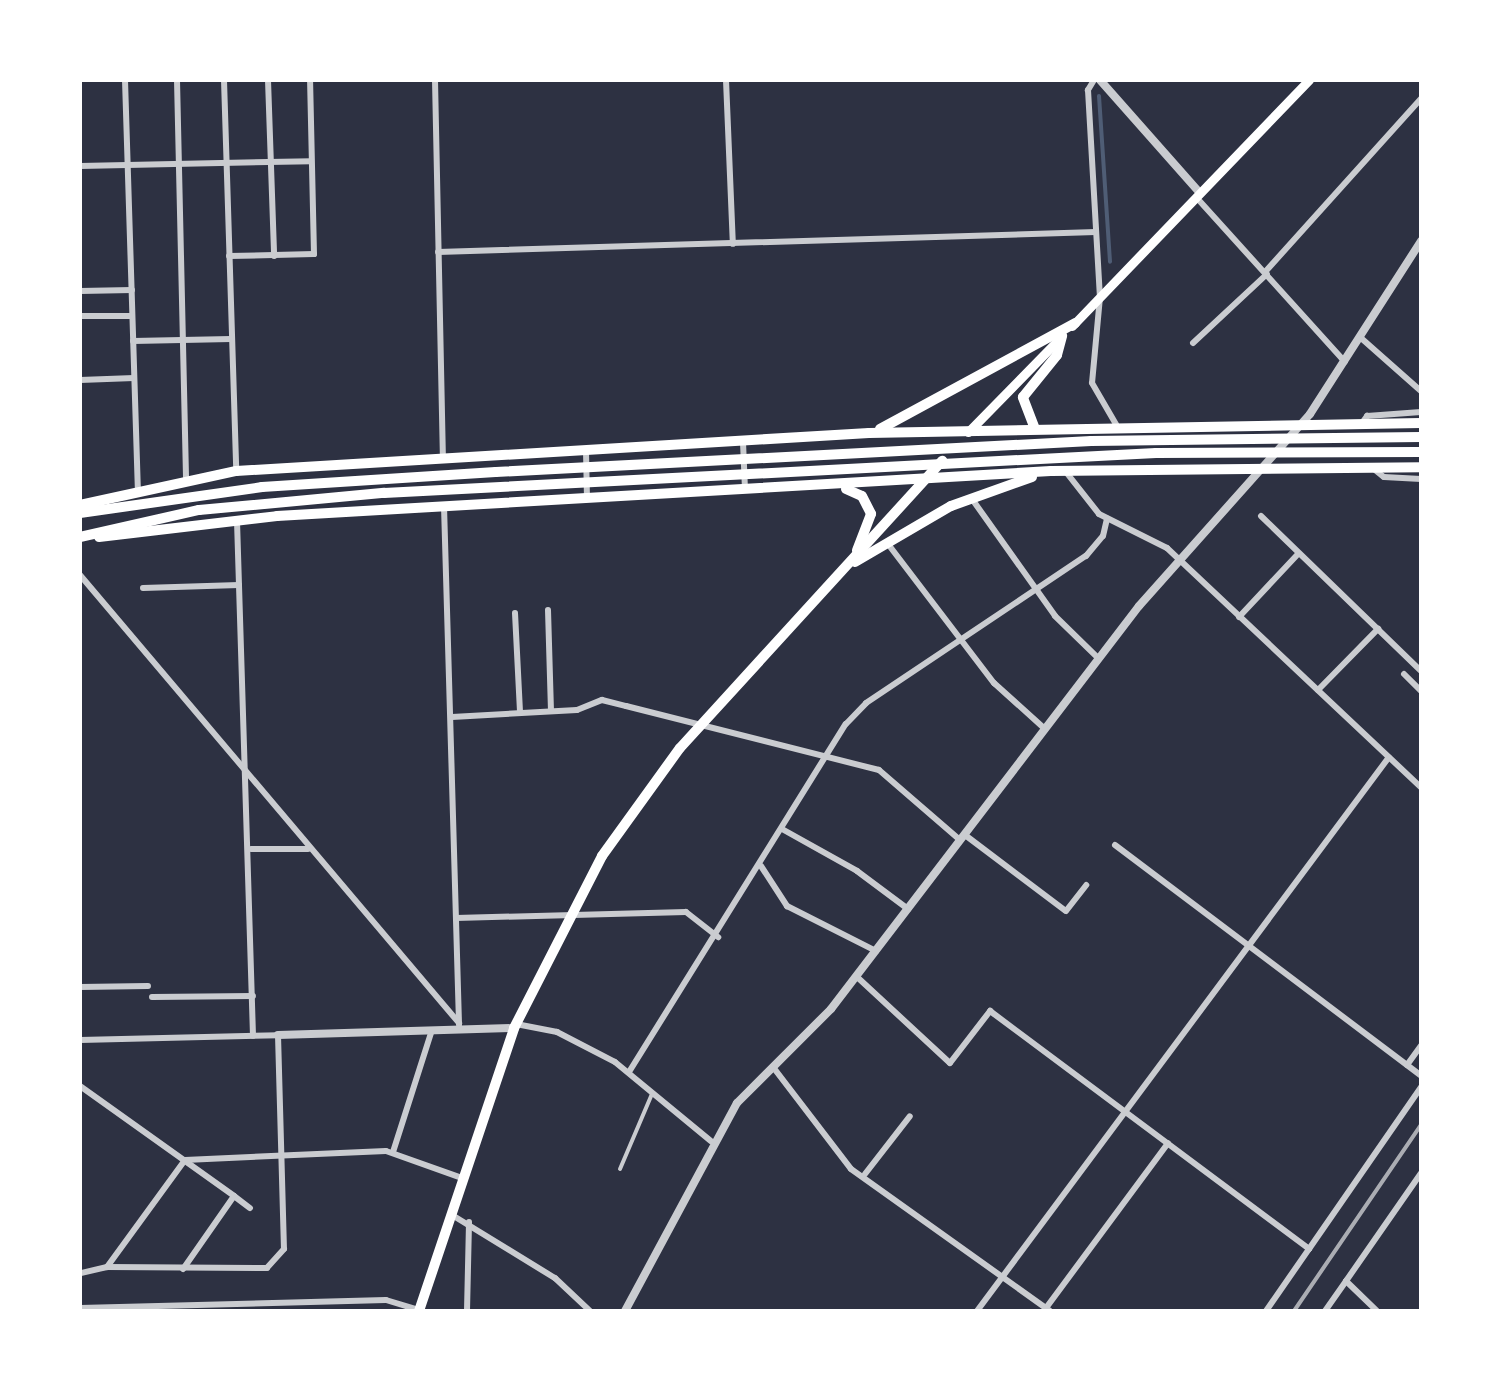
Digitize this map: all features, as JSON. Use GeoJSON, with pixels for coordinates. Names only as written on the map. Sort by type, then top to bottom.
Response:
{"type":"FeatureCollection","features":[{"type":"Feature","properties":{"kind":"highway"},"geometry":{"type":"LineString","coordinates":[[869,433],[1075,323]]}},
{"type":"Feature","properties":{"kind":"highway"},"geometry":{"type":"LineString","coordinates":[[1035,429],[1023,397],[1057,354],[1062,336]]}},
{"type":"Feature","properties":{"kind":"highway"},"geometry":{"type":"LineString","coordinates":[[80,505],[236,471],[869,433],[1303,422],[1421,423]]}},
{"type":"Feature","properties":{"kind":"highway"},"geometry":{"type":"LineString","coordinates":[[419,1310],[515,1026],[568,915],[623,825],[700,725],[968,432]]}},
{"type":"Feature","properties":{"kind":"highway"},"geometry":{"type":"LineString","coordinates":[[80,513],[262,488],[496,472],[1090,441],[1421,437]]}},
{"type":"Feature","properties":{"kind":"highway"},"geometry":{"type":"LineString","coordinates":[[82,536],[262,502],[496,487],[1137,454],[1421,452]]}},
{"type":"Feature","properties":{"kind":"highway"},"geometry":{"type":"LineString","coordinates":[[82,536],[444,506],[837,487],[1065,471],[1421,467]]}},
{"type":"Feature","properties":{"kind":"highway"},"geometry":{"type":"LineString","coordinates":[[849,564],[971,498],[1051,472]]}},
{"type":"Feature","properties":{"kind":"highway"},"geometry":{"type":"LineString","coordinates":[[837,487],[858,493],[871,514],[849,564]]}},
{"type":"Feature","properties":{"kind":"main road"},"geometry":{"type":"LineString","coordinates":[[968,432],[1309,80]]}},
{"type":"Feature","properties":{"kind":"street"},"geometry":{"type":"LineString","coordinates":[[125,80],[138,490]]}},
{"type":"Feature","properties":{"kind":"street"},"geometry":{"type":"LineString","coordinates":[[177,80],[186,481]]}},
{"type":"Feature","properties":{"kind":"street"},"geometry":{"type":"LineString","coordinates":[[224,80],[236,471]]}},
{"type":"Feature","properties":{"kind":"street"},"geometry":{"type":"LineString","coordinates":[[268,80],[274,256]]}},
{"type":"Feature","properties":{"kind":"street"},"geometry":{"type":"LineString","coordinates":[[229,256],[314,254],[310,80]]}},
{"type":"Feature","properties":{"kind":"street"},"geometry":{"type":"LineString","coordinates":[[435,80],[443,459]]}},
{"type":"Feature","properties":{"kind":"street"},"geometry":{"type":"LineString","coordinates":[[726,80],[733,244]]}},
{"type":"Feature","properties":{"kind":"street"},"geometry":{"type":"LineString","coordinates":[[1117,426],[1092,383],[1100,297],[1088,90],[1097,80],[1346,363]]}},
{"type":"Feature","properties":{"kind":"street"},"geometry":{"type":"LineString","coordinates":[[1193,344],[1266,273],[1421,99]]}},
{"type":"Feature","properties":{"kind":"street"},"geometry":{"type":"LineString","coordinates":[[80,166],[311,162]]}},
{"type":"Feature","properties":{"kind":"street"},"geometry":{"type":"LineString","coordinates":[[438,252],[1096,232]]}},
{"type":"Feature","properties":{"kind":"street"},"geometry":{"type":"LineString","coordinates":[[625,1311],[711,1141],[736,1103],[856,976],[1098,658],[1303,422],[1346,363],[1421,241]]}},
{"type":"Feature","properties":{"kind":"street"},"geometry":{"type":"LineString","coordinates":[[80,291],[132,290]]}},
{"type":"Feature","properties":{"kind":"street"},"geometry":{"type":"LineString","coordinates":[[80,316],[132,316]]}},
{"type":"Feature","properties":{"kind":"street"},"geometry":{"type":"LineString","coordinates":[[133,341],[231,338]]}},
{"type":"Feature","properties":{"kind":"street"},"geometry":{"type":"LineString","coordinates":[[1361,338],[1421,390]]}},
{"type":"Feature","properties":{"kind":"street"},"geometry":{"type":"LineString","coordinates":[[80,380],[134,378]]}},
{"type":"Feature","properties":{"kind":"street"},"geometry":{"type":"LineString","coordinates":[[1362,423],[1367,416],[1421,412]]}},
{"type":"Feature","properties":{"kind":"street"},"geometry":{"type":"LineString","coordinates":[[743,442],[746,490]]}},
{"type":"Feature","properties":{"kind":"street"},"geometry":{"type":"LineString","coordinates":[[586,451],[587,498]]}},
{"type":"Feature","properties":{"kind":"street"},"geometry":{"type":"LineString","coordinates":[[1372,467],[1384,477],[1421,479]]}},
{"type":"Feature","properties":{"kind":"street"},"geometry":{"type":"LineString","coordinates":[[1065,471],[1107,518],[1160,542],[1421,787]]}},
{"type":"Feature","properties":{"kind":"street"},"geometry":{"type":"LineString","coordinates":[[971,498],[1036,589],[1098,658]]}},
{"type":"Feature","properties":{"kind":"street"},"geometry":{"type":"LineString","coordinates":[[444,506],[458,1026]]}},
{"type":"Feature","properties":{"kind":"street"},"geometry":{"type":"LineString","coordinates":[[1260,516],[1421,670]]}},
{"type":"Feature","properties":{"kind":"street"},"geometry":{"type":"LineString","coordinates":[[629,1072],[718,937],[827,758],[866,703],[1095,548],[1107,518]]}},
{"type":"Feature","properties":{"kind":"street"},"geometry":{"type":"LineString","coordinates":[[236,521],[252,849],[253,1036]]}},
{"type":"Feature","properties":{"kind":"street"},"geometry":{"type":"LineString","coordinates":[[888,544],[994,683],[1046,730]]}},
{"type":"Feature","properties":{"kind":"street"},"geometry":{"type":"LineString","coordinates":[[1239,617],[1298,554]]}},
{"type":"Feature","properties":{"kind":"street"},"geometry":{"type":"LineString","coordinates":[[80,575],[458,1026]]}},
{"type":"Feature","properties":{"kind":"street"},"geometry":{"type":"LineString","coordinates":[[143,588],[240,585]]}},
{"type":"Feature","properties":{"kind":"street"},"geometry":{"type":"LineString","coordinates":[[548,610],[551,711]]}},
{"type":"Feature","properties":{"kind":"street"},"geometry":{"type":"LineString","coordinates":[[515,614],[520,713]]}},
{"type":"Feature","properties":{"kind":"street"},"geometry":{"type":"LineString","coordinates":[[1318,690],[1378,630]]}},
{"type":"Feature","properties":{"kind":"street"},"geometry":{"type":"LineString","coordinates":[[1404,674],[1421,690]]}},
{"type":"Feature","properties":{"kind":"street"},"geometry":{"type":"LineString","coordinates":[[452,717],[551,711],[602,700],[888,774],[963,838],[1066,910],[1086,885]]}},
{"type":"Feature","properties":{"kind":"street"},"geometry":{"type":"LineString","coordinates":[[977,1311],[1389,756]]}},
{"type":"Feature","properties":{"kind":"street"},"geometry":{"type":"LineString","coordinates":[[782,829],[857,870],[908,909]]}},
{"type":"Feature","properties":{"kind":"street"},"geometry":{"type":"LineString","coordinates":[[1115,846],[1249,942],[1421,1076]]}},
{"type":"Feature","properties":{"kind":"street"},"geometry":{"type":"LineString","coordinates":[[252,849],[309,848]]}},
{"type":"Feature","properties":{"kind":"street"},"geometry":{"type":"LineString","coordinates":[[762,866],[787,906],[876,951]]}},
{"type":"Feature","properties":{"kind":"street"},"geometry":{"type":"LineString","coordinates":[[456,918],[686,912],[718,937]]}},
{"type":"Feature","properties":{"kind":"street"},"geometry":{"type":"LineString","coordinates":[[856,976],[950,1063],[990,1011],[1308,1249]]}},
{"type":"Feature","properties":{"kind":"street"},"geometry":{"type":"LineString","coordinates":[[80,987],[148,986]]}},
{"type":"Feature","properties":{"kind":"street"},"geometry":{"type":"LineString","coordinates":[[152,997],[253,996]]}},
{"type":"Feature","properties":{"kind":"street"},"geometry":{"type":"LineString","coordinates":[[80,1040],[432,1030],[458,1026],[515,1026],[557,1032],[629,1072],[711,1141]]}},
{"type":"Feature","properties":{"kind":"street"},"geometry":{"type":"LineString","coordinates":[[394,1152],[432,1030]]}},
{"type":"Feature","properties":{"kind":"street"},"geometry":{"type":"LineString","coordinates":[[80,1273],[107,1268],[267,1268],[282,1256],[278,1035]]}},
{"type":"Feature","properties":{"kind":"street"},"geometry":{"type":"LineString","coordinates":[[1407,1065],[1421,1046]]}},
{"type":"Feature","properties":{"kind":"street"},"geometry":{"type":"LineString","coordinates":[[773,1067],[822,1138],[1048,1310],[1168,1143]]}},
{"type":"Feature","properties":{"kind":"street"},"geometry":{"type":"LineString","coordinates":[[1266,1311],[1421,1087]]}},
{"type":"Feature","properties":{"kind":"street"},"geometry":{"type":"LineString","coordinates":[[81,1089],[250,1208]]}},
{"type":"Feature","properties":{"kind":"street"},"geometry":{"type":"LineString","coordinates":[[620,1170],[652,1094]]}},
{"type":"Feature","properties":{"kind":"street"},"geometry":{"type":"LineString","coordinates":[[865,1174],[910,1116]]}},
{"type":"Feature","properties":{"kind":"street"},"geometry":{"type":"LineString","coordinates":[[185,1160],[394,1152],[462,1178]]}},
{"type":"Feature","properties":{"kind":"street"},"geometry":{"type":"LineString","coordinates":[[107,1268],[185,1160]]}},
{"type":"Feature","properties":{"kind":"street"},"geometry":{"type":"LineString","coordinates":[[1325,1311],[1421,1174]]}},
{"type":"Feature","properties":{"kind":"street"},"geometry":{"type":"LineString","coordinates":[[182,1270],[234,1196]]}},
{"type":"Feature","properties":{"kind":"street"},"geometry":{"type":"LineString","coordinates":[[450,1214],[469,1222],[554,1278],[590,1311]]}},
{"type":"Feature","properties":{"kind":"street"},"geometry":{"type":"LineString","coordinates":[[467,1311],[469,1222]]}},
{"type":"Feature","properties":{"kind":"street"},"geometry":{"type":"LineString","coordinates":[[1346,1281],[1376,1311]]}},
{"type":"Feature","properties":{"kind":"street"},"geometry":{"type":"LineString","coordinates":[[80,1308],[386,1300],[419,1310]]}},
{"type":"Feature","properties":{"kind":"waterway"},"geometry":{"type":"LineString","coordinates":[[1099,96],[1110,262]]}},
{"type":"Feature","properties":{"kind":"railway"},"geometry":{"type":"LineString","coordinates":[[1294,1311],[1421,1125]]}}]}
